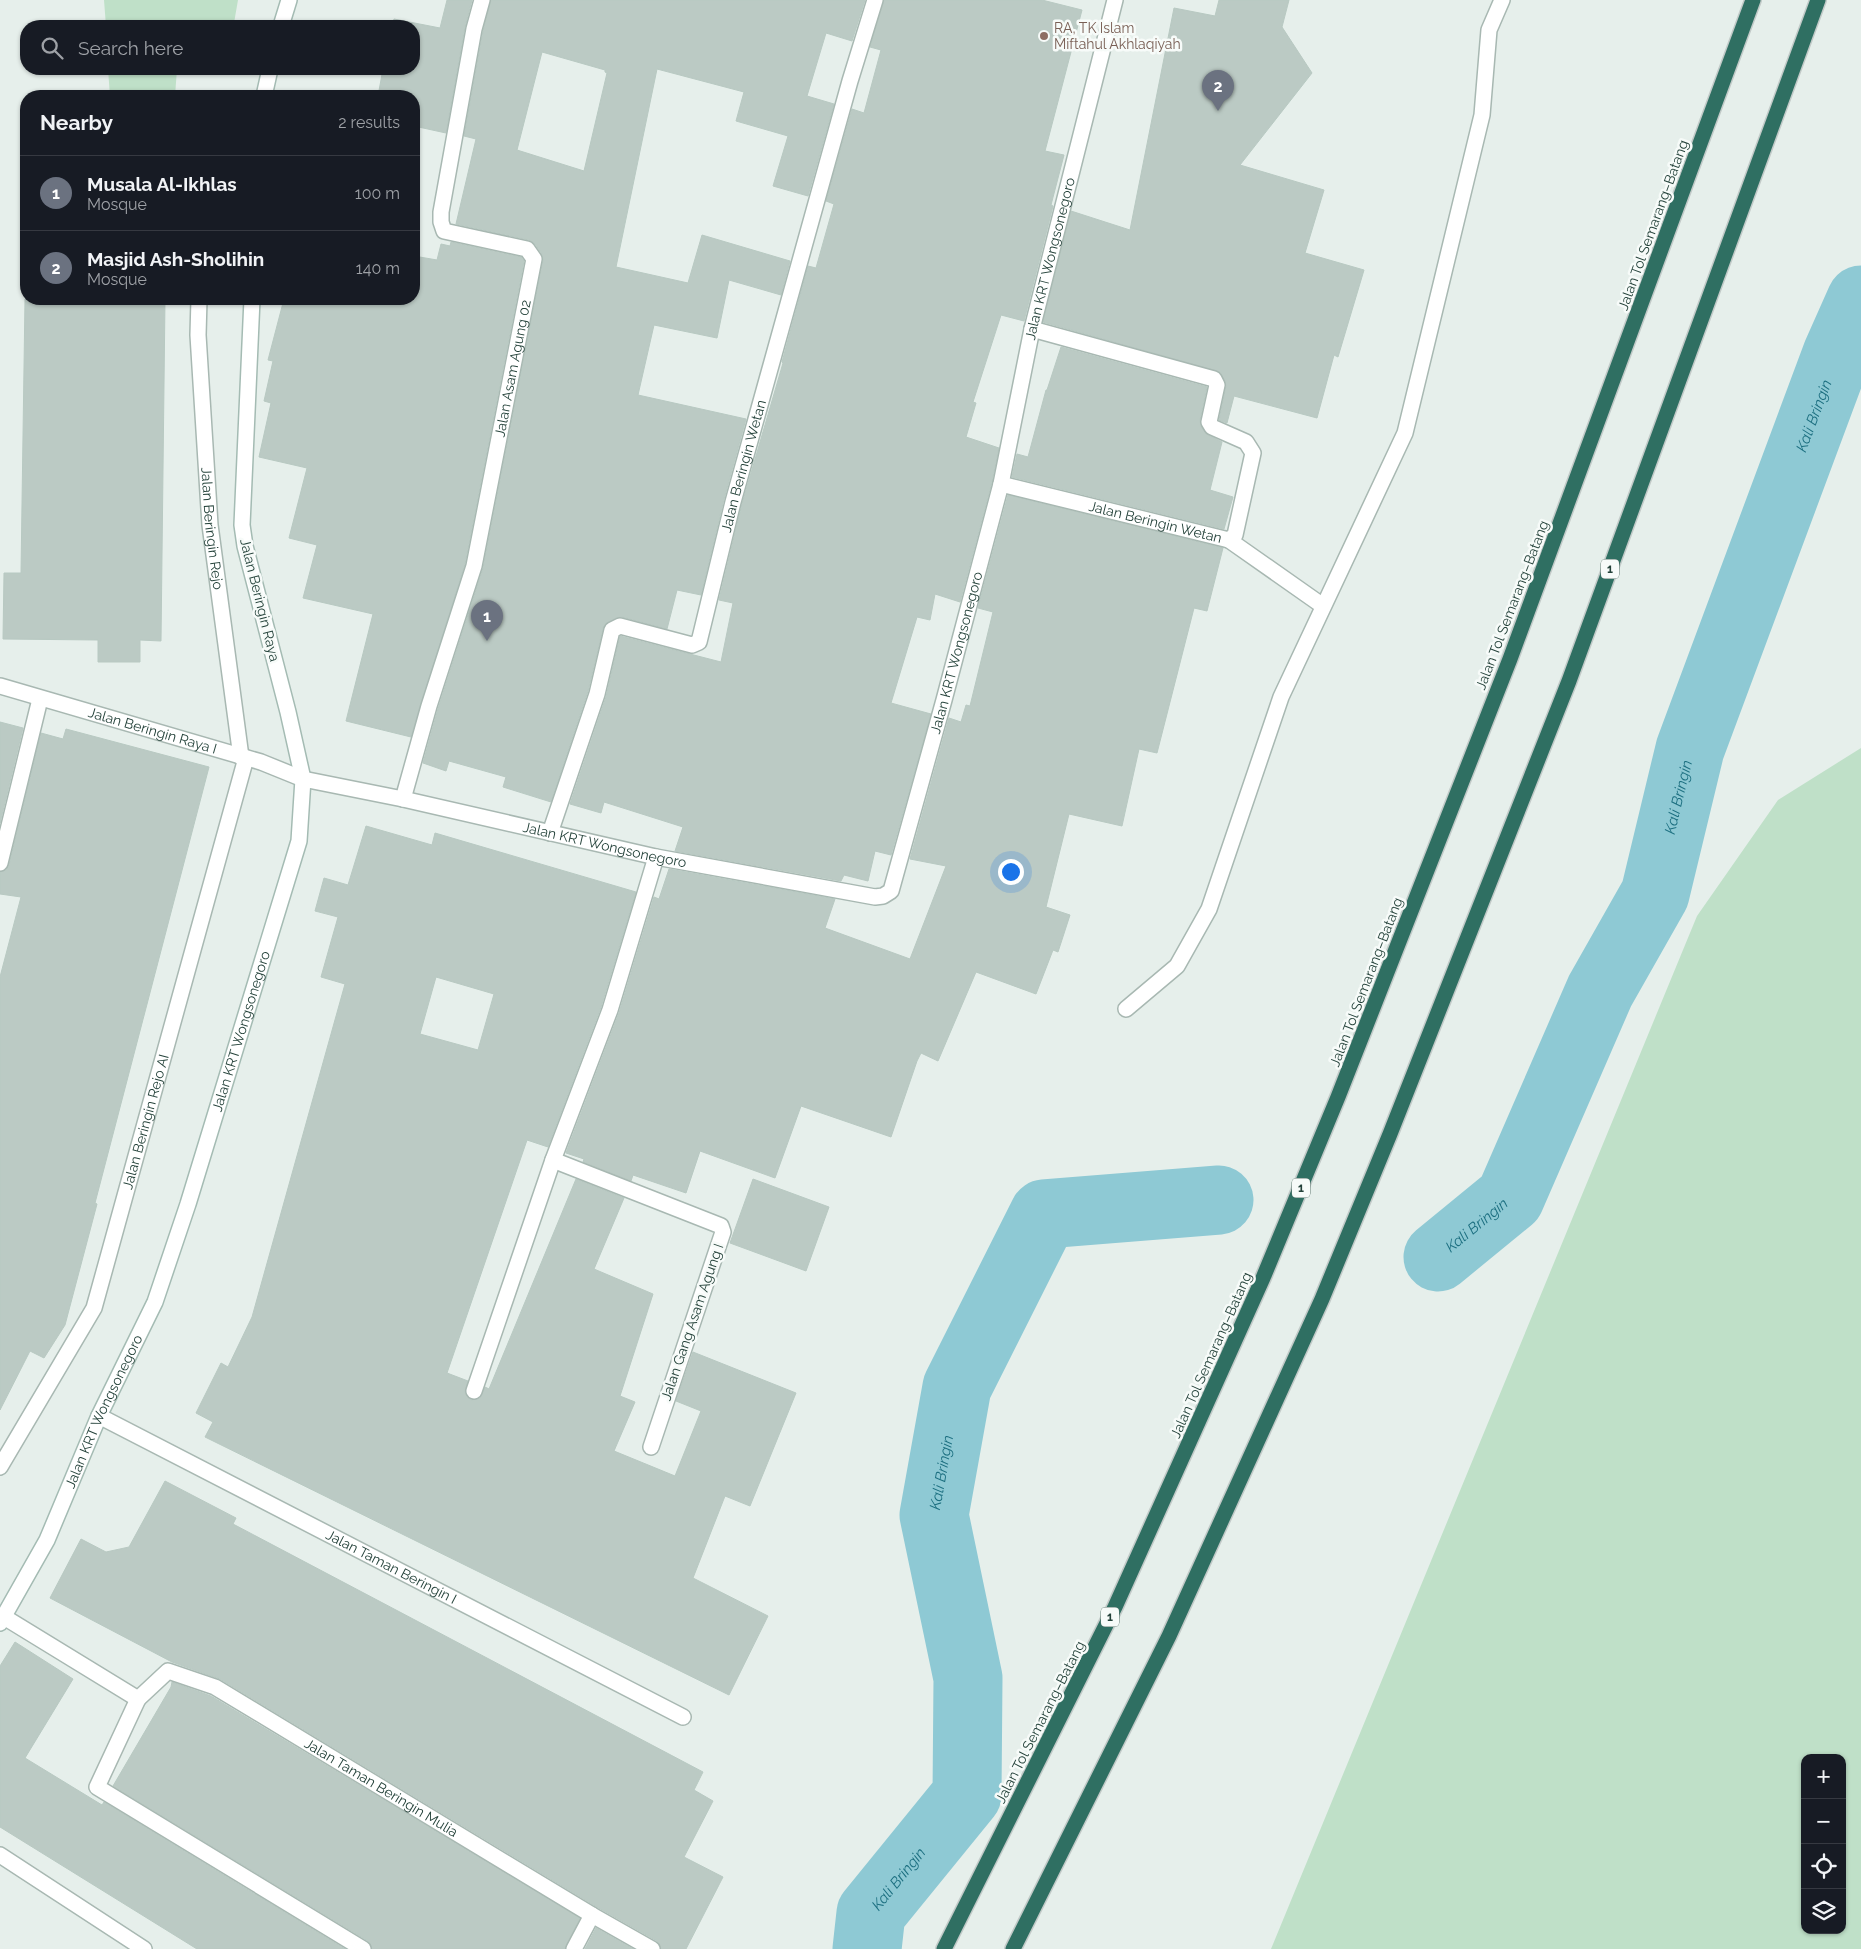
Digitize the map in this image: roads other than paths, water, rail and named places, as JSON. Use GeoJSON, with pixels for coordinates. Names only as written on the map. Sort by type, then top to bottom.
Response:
{"type":"FeatureCollection","features":[{"type":"Feature","properties":{"kind":"highway","name":"Jalan Tol Semarang–Batang"},"geometry":{"type":"LineString","coordinates":[[944,1949],[1115,1607],[1263,1278],[1338,1097],[1510,660],[1753,0]]}},
{"type":"Feature","properties":{"kind":"highway","name":"1"},"geometry":{"type":"LineString","coordinates":[[1013,1949],[1169,1636],[1322,1299],[1390,1134],[1570,681],[1818,0]]}},
{"type":"Feature","properties":{"kind":"street"},"geometry":{"type":"LineString","coordinates":[[282,20],[289,0]]}},
{"type":"Feature","properties":{"kind":"street","name":"Jalan Asam Agung 02"},"geometry":{"type":"LineString","coordinates":[[403,799],[429,706],[474,566],[534,259],[527,249],[444,231],[441,222],[441,212],[474,29],[482,0]]}},
{"type":"Feature","properties":{"kind":"street","name":"Jalan Beringin Wetan"},"geometry":{"type":"LineString","coordinates":[[550,832],[597,694],[614,628],[620,626],[692,646],[699,642],[735,493],[875,0]]}},
{"type":"Feature","properties":{"kind":"street","name":"Jalan KRT Wongsonegoro"},"geometry":{"type":"LineString","coordinates":[[2,1620],[47,1540],[99,1416],[155,1302],[185,1213],[299,841],[304,779],[403,799],[656,857],[875,897],[883,896],[891,891],[1001,484],[1032,330],[1116,0]]}},
{"type":"Feature","properties":{"kind":"street"},"geometry":{"type":"LineString","coordinates":[[1126,1010],[1177,966],[1209,909],[1281,697],[1405,433],[1482,115],[1489,30],[1502,0]]}},
{"type":"Feature","properties":{"kind":"street"},"geometry":{"type":"LineString","coordinates":[[265,90],[269,75]]}},
{"type":"Feature","properties":{"kind":"street","name":"Jalan Beringin Rejo"},"geometry":{"type":"LineString","coordinates":[[199,305],[198,335],[210,525],[244,757]]}},
{"type":"Feature","properties":{"kind":"street","name":"Jalan Beringin Raya"},"geometry":{"type":"LineString","coordinates":[[252,305],[242,525],[245,546],[304,779]]}},
{"type":"Feature","properties":{"kind":"street","name":"Jalan Beringin Wetan"},"geometry":{"type":"LineString","coordinates":[[1001,484],[1229,540],[1235,535],[1253,453],[1246,442],[1212,427],[1209,422],[1217,385],[1214,379],[1032,330]]}},
{"type":"Feature","properties":{"kind":"street"},"geometry":{"type":"LineString","coordinates":[[1229,540],[1323,606]]}},
{"type":"Feature","properties":{"kind":"street","name":"Jalan Beringin Raya I"},"geometry":{"type":"LineString","coordinates":[[0,686],[244,757],[304,779]]}},
{"type":"Feature","properties":{"kind":"street"},"geometry":{"type":"LineString","coordinates":[[0,863],[40,699]]}},
{"type":"Feature","properties":{"kind":"street","name":"Jalan Beringin Rejo AI"},"geometry":{"type":"LineString","coordinates":[[0,1467],[94,1308],[244,757]]}},
{"type":"Feature","properties":{"kind":"street"},"geometry":{"type":"LineString","coordinates":[[474,1391],[553,1160],[610,1010],[656,857]]}},
{"type":"Feature","properties":{"kind":"street","name":"Jalan Gang Asam Agung I"},"geometry":{"type":"LineString","coordinates":[[553,1160],[718,1223],[721,1226],[723,1232],[651,1447]]}},
{"type":"Feature","properties":{"kind":"street","name":"Jalan Taman Beringin I"},"geometry":{"type":"LineString","coordinates":[[99,1416],[683,1717]]}},
{"type":"Feature","properties":{"kind":"street"},"geometry":{"type":"LineString","coordinates":[[2,1620],[138,1699]]}},
{"type":"Feature","properties":{"kind":"street","name":"Jalan Taman Beringin Mulia"},"geometry":{"type":"LineString","coordinates":[[363,1949],[97,1787],[138,1699],[168,1671],[215,1686],[592,1915]]}},
{"type":"Feature","properties":{"kind":"street"},"geometry":{"type":"LineString","coordinates":[[0,1856],[144,1949]]}},
{"type":"Feature","properties":{"kind":"street"},"geometry":{"type":"LineString","coordinates":[[574,1949],[592,1915],[652,1949]]}},
{"type":"Feature","properties":{"kind":"waterway","name":"Kali Bringin"},"geometry":{"type":"LineString","coordinates":[[1438,1257],[1510,1198],[1600,991],[1655,894],[1690,749],[1837,354],[1861,300]]}},
{"type":"Feature","properties":{"kind":"waterway","name":"Kali Bringin"},"geometry":{"type":"LineString","coordinates":[[867,1949],[871,1913],[967,1795],[968,1678],[934,1515],[957,1387],[1044,1214],[1219,1200]]}},
{"type":"Feature","properties":{"kind":"place","name":"RA, TK Islam Miftahul Akhlaqiyah"},"geometry":{"type":"Point","coordinates":[1044,36]}},
{"type":"Feature","properties":{"kind":"place","name":"Masjid Ash-Sholihin"},"geometry":{"type":"Point","coordinates":[1218,111]}},
{"type":"Feature","properties":{"kind":"place","name":"Musala Al-Ikhlas"},"geometry":{"type":"Point","coordinates":[487,641]}}]}
